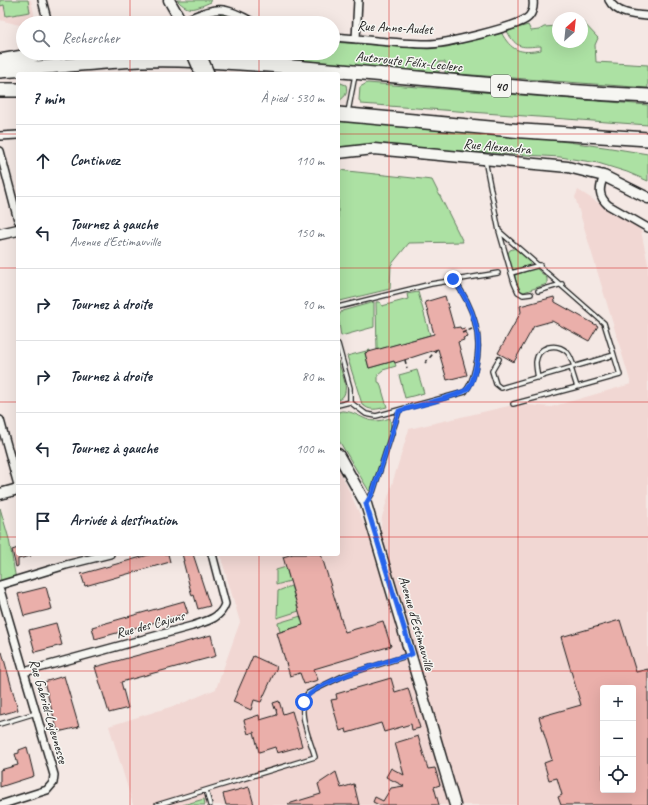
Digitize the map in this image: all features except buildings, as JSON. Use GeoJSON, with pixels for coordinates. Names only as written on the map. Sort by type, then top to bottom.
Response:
{"type":"FeatureCollection","features":[{"type":"Feature","properties":{"kind":"highway"},"geometry":{"type":"LineString","coordinates":[[0,61],[16,58]]}},
{"type":"Feature","properties":{"kind":"highway","name":"Autoroute Félix-Leclerc"},"geometry":{"type":"LineString","coordinates":[[0,71],[105,62],[178,60],[355,71],[567,93],[648,96]]}},
{"type":"Feature","properties":{"kind":"highway"},"geometry":{"type":"LineString","coordinates":[[0,90],[16,90]]}},
{"type":"Feature","properties":{"kind":"highway"},"geometry":{"type":"LineString","coordinates":[[343,115],[523,131],[648,139]]}},
{"type":"Feature","properties":{"kind":"highway"},"geometry":{"type":"LineString","coordinates":[[582,134],[648,147]]}},
{"type":"Feature","properties":{"kind":"main road"},"geometry":{"type":"LineString","coordinates":[[168,0],[177,16]]}},
{"type":"Feature","properties":{"kind":"main road"},"geometry":{"type":"LineString","coordinates":[[195,60],[200,72]]}},
{"type":"Feature","properties":{"kind":"main road"},"geometry":{"type":"LineString","coordinates":[[203,60],[208,72]]}},
{"type":"Feature","properties":{"kind":"main road","name":"Rue Alexandra"},"geometry":{"type":"LineString","coordinates":[[340,153],[374,149],[568,167],[604,176],[648,198]]}},
{"type":"Feature","properties":{"kind":"main road"},"geometry":{"type":"LineString","coordinates":[[0,234],[16,230]]}},
{"type":"Feature","properties":{"kind":"main road","name":"Avenue d'Estimauville"},"geometry":{"type":"LineString","coordinates":[[340,458],[366,504],[412,654],[455,805]]}},
{"type":"Feature","properties":{"kind":"main road"},"geometry":{"type":"LineString","coordinates":[[0,494],[16,490]]}},
{"type":"Feature","properties":{"kind":"street"},"geometry":{"type":"LineString","coordinates":[[42,0],[46,16]]}},
{"type":"Feature","properties":{"kind":"street"},"geometry":{"type":"LineString","coordinates":[[356,39],[358,0]]}},
{"type":"Feature","properties":{"kind":"street","name":"Rue Anne-Audet"},"geometry":{"type":"LineString","coordinates":[[340,38],[429,44],[452,41],[516,24],[527,18],[532,12],[533,0]]}},
{"type":"Feature","properties":{"kind":"street"},"geometry":{"type":"LineString","coordinates":[[609,0],[614,8],[623,12],[648,16]]}},
{"type":"Feature","properties":{"kind":"street"},"geometry":{"type":"LineString","coordinates":[[198,16],[215,9],[236,12],[243,16]]}},
{"type":"Feature","properties":{"kind":"street"},"geometry":{"type":"LineString","coordinates":[[0,136],[16,135]]}},
{"type":"Feature","properties":{"kind":"street"},"geometry":{"type":"LineString","coordinates":[[0,151],[16,212]]}},
{"type":"Feature","properties":{"kind":"street"},"geometry":{"type":"LineString","coordinates":[[604,176],[600,186],[600,194],[608,206],[648,228]]}},
{"type":"Feature","properties":{"kind":"street"},"geometry":{"type":"LineString","coordinates":[[0,420],[16,477]]}},
{"type":"Feature","properties":{"kind":"street"},"geometry":{"type":"LineString","coordinates":[[0,585],[102,556]]}},
{"type":"Feature","properties":{"kind":"street","name":"Rue des Cajuns"},"geometry":{"type":"LineString","coordinates":[[24,672],[192,626],[218,616],[222,612],[225,604],[213,556]]}},
{"type":"Feature","properties":{"kind":"street","name":"Rue Gabriel-Lajeunesse"},"geometry":{"type":"LineString","coordinates":[[0,590],[54,775],[53,783],[47,790],[0,805]]}},
{"type":"Feature","properties":{"kind":"lane"},"geometry":{"type":"LineString","coordinates":[[343,115],[355,71]]}},
{"type":"Feature","properties":{"kind":"lane"},"geometry":{"type":"LineString","coordinates":[[484,159],[499,231],[511,273],[518,292],[523,295],[531,294]]}},
{"type":"Feature","properties":{"kind":"lane"},"geometry":{"type":"LineString","coordinates":[[499,231],[562,284],[604,323],[620,375],[513,404]]}},
{"type":"Feature","properties":{"kind":"lane"},"geometry":{"type":"LineString","coordinates":[[511,273],[540,265]]}},
{"type":"Feature","properties":{"kind":"lane"},"geometry":{"type":"LineString","coordinates":[[340,306],[453,279],[498,273]]}},
{"type":"Feature","properties":{"kind":"lane"},"geometry":{"type":"LineString","coordinates":[[350,402],[371,416],[399,411],[465,392],[470,387],[478,356],[479,335],[465,295],[453,279]]}},
{"type":"Feature","properties":{"kind":"lane"},"geometry":{"type":"LineString","coordinates":[[538,291],[562,284]]}},
{"type":"Feature","properties":{"kind":"lane"},"geometry":{"type":"LineString","coordinates":[[538,378],[536,363],[538,354],[543,348],[553,346],[561,348],[569,354],[573,367],[576,387]]}},
{"type":"Feature","properties":{"kind":"lane"},"geometry":{"type":"LineString","coordinates":[[340,351],[350,388],[350,402]]}},
{"type":"Feature","properties":{"kind":"lane"},"geometry":{"type":"LineString","coordinates":[[499,359],[492,371],[496,384],[501,388],[614,355]]}},
{"type":"Feature","properties":{"kind":"lane"},"geometry":{"type":"LineString","coordinates":[[340,404],[350,402]]}},
{"type":"Feature","properties":{"kind":"lane"},"geometry":{"type":"LineString","coordinates":[[366,504],[373,492],[399,411]]}},
{"type":"Feature","properties":{"kind":"lane"},"geometry":{"type":"LineString","coordinates":[[157,805],[315,757],[302,713],[305,697],[308,693],[345,675],[412,654]]}},
{"type":"Feature","properties":{"kind":"lane"},"geometry":{"type":"LineString","coordinates":[[0,724],[37,713]]}},
{"type":"Feature","properties":{"kind":"lane"},"geometry":{"type":"LineString","coordinates":[[206,790],[210,805]]}},
{"type":"Feature","properties":{"kind":"path"},"geometry":{"type":"LineString","coordinates":[[462,333],[476,328]]}},
{"type":"Feature","properties":{"kind":"path"},"geometry":{"type":"LineString","coordinates":[[425,363],[437,349]]}},
{"type":"Feature","properties":{"kind":"path"},"geometry":{"type":"LineString","coordinates":[[405,360],[407,368]]}},
{"type":"Feature","properties":{"kind":"shaded area"},"geometry":{"type":"Polygon","coordinates":[[[0,0],[31,0],[34,16],[16,16],[16,24],[0,20],[0,0]]]}},
{"type":"Feature","properties":{"kind":"shaded area"},"geometry":{"type":"Polygon","coordinates":[[[578,190],[641,231],[648,264],[648,805],[455,805],[379,543],[382,517],[409,429],[517,404],[551,407],[631,384],[575,197],[578,190]]]}},
{"type":"Feature","properties":{"kind":"shaded area"},"geometry":{"type":"Polygon","coordinates":[[[340,471],[367,530],[449,805],[133,805],[109,726],[183,703],[216,689],[240,622],[221,556],[340,556],[340,471]]]}},
{"type":"Feature","properties":{"kind":"green space"},"geometry":{"type":"Polygon","coordinates":[[[0,0],[28,0],[30,12],[6,16],[4,5],[0,6],[0,0]]]}},
{"type":"Feature","properties":{"kind":"green space"},"geometry":{"type":"Polygon","coordinates":[[[177,0],[211,0],[211,2],[197,8],[190,8],[186,7],[177,0]]]}},
{"type":"Feature","properties":{"kind":"green space"},"geometry":{"type":"Polygon","coordinates":[[[222,14],[230,16],[217,16],[222,14]]]}},
{"type":"Feature","properties":{"kind":"green space"},"geometry":{"type":"Polygon","coordinates":[[[528,25],[531,31],[539,30],[544,27],[552,26],[552,48],[588,48],[588,27],[598,38],[595,45],[596,62],[648,65],[648,88],[445,73],[445,62],[439,62],[439,72],[228,60],[340,60],[340,43],[428,49],[447,47],[501,32],[513,47],[517,50],[527,52],[541,50],[541,46],[521,46],[514,42],[507,31],[528,25]]]}},
{"type":"Feature","properties":{"kind":"green space"},"geometry":{"type":"Polygon","coordinates":[[[340,83],[346,85],[347,92],[340,100],[340,83]]]}},
{"type":"Feature","properties":{"kind":"green space"},"geometry":{"type":"Polygon","coordinates":[[[367,83],[648,105],[648,125],[361,104],[359,100],[360,87],[367,83]]]}},
{"type":"Feature","properties":{"kind":"green space"},"geometry":{"type":"Polygon","coordinates":[[[340,120],[571,142],[648,154],[648,181],[627,172],[598,163],[560,157],[374,146],[340,148],[340,120]]]}},
{"type":"Feature","properties":{"kind":"green space"},"geometry":{"type":"Polygon","coordinates":[[[340,170],[432,180],[463,242],[409,243],[391,265],[390,289],[340,301],[340,170]]]}},
{"type":"Feature","properties":{"kind":"green space"},"geometry":{"type":"Polygon","coordinates":[[[516,248],[530,261],[530,266],[516,270],[512,269],[508,253],[510,250],[516,248]]]}},
{"type":"Feature","properties":{"kind":"green space"},"geometry":{"type":"Polygon","coordinates":[[[536,268],[547,278],[547,284],[524,292],[519,290],[515,275],[536,268]]]}},
{"type":"Feature","properties":{"kind":"green space"},"geometry":{"type":"Polygon","coordinates":[[[418,292],[430,335],[377,350],[376,302],[380,302],[382,306],[408,299],[407,294],[418,292]]]}},
{"type":"Feature","properties":{"kind":"green space"},"geometry":{"type":"Polygon","coordinates":[[[374,302],[374,327],[341,336],[340,314],[342,311],[374,302]]]}},
{"type":"Feature","properties":{"kind":"green space"},"geometry":{"type":"Polygon","coordinates":[[[370,350],[365,353],[369,368],[394,361],[396,366],[383,370],[378,374],[378,382],[380,383],[387,407],[371,409],[362,404],[347,356],[370,350]]]}},
{"type":"Feature","properties":{"kind":"green space"},"geometry":{"type":"Polygon","coordinates":[[[340,367],[345,382],[345,393],[340,398],[340,367]]]}},
{"type":"Feature","properties":{"kind":"green space"},"geometry":{"type":"Polygon","coordinates":[[[417,370],[424,393],[405,398],[399,375],[417,370]]]}},
{"type":"Feature","properties":{"kind":"green space"},"geometry":{"type":"Polygon","coordinates":[[[340,412],[349,412],[374,421],[390,418],[391,430],[371,490],[369,491],[340,442],[340,412]]]}},
{"type":"Feature","properties":{"kind":"green space"},"geometry":{"type":"Polygon","coordinates":[[[0,508],[9,539],[16,580],[0,585],[0,508]]]}},
{"type":"Feature","properties":{"kind":"green space"},"geometry":{"type":"Polygon","coordinates":[[[286,567],[290,581],[276,585],[276,570],[286,567]]]}},
{"type":"Feature","properties":{"kind":"green space"},"geometry":{"type":"Polygon","coordinates":[[[291,586],[299,611],[277,618],[278,591],[291,586]]]}},
{"type":"Feature","properties":{"kind":"green space"},"geometry":{"type":"Polygon","coordinates":[[[301,616],[303,625],[280,632],[278,623],[301,616]]]}},
{"type":"Feature","properties":{"kind":"green space"},"geometry":{"type":"Polygon","coordinates":[[[204,799],[205,805],[183,805],[204,799]]]}},
{"type":"Feature","properties":{"kind":"route"},"geometry":{"type":"LineString","coordinates":[[304,702],[308,693],[322,685],[345,675],[412,654],[366,504],[373,492],[399,411],[465,392],[470,387],[478,356],[479,335],[465,295],[453,279]]}}]}
